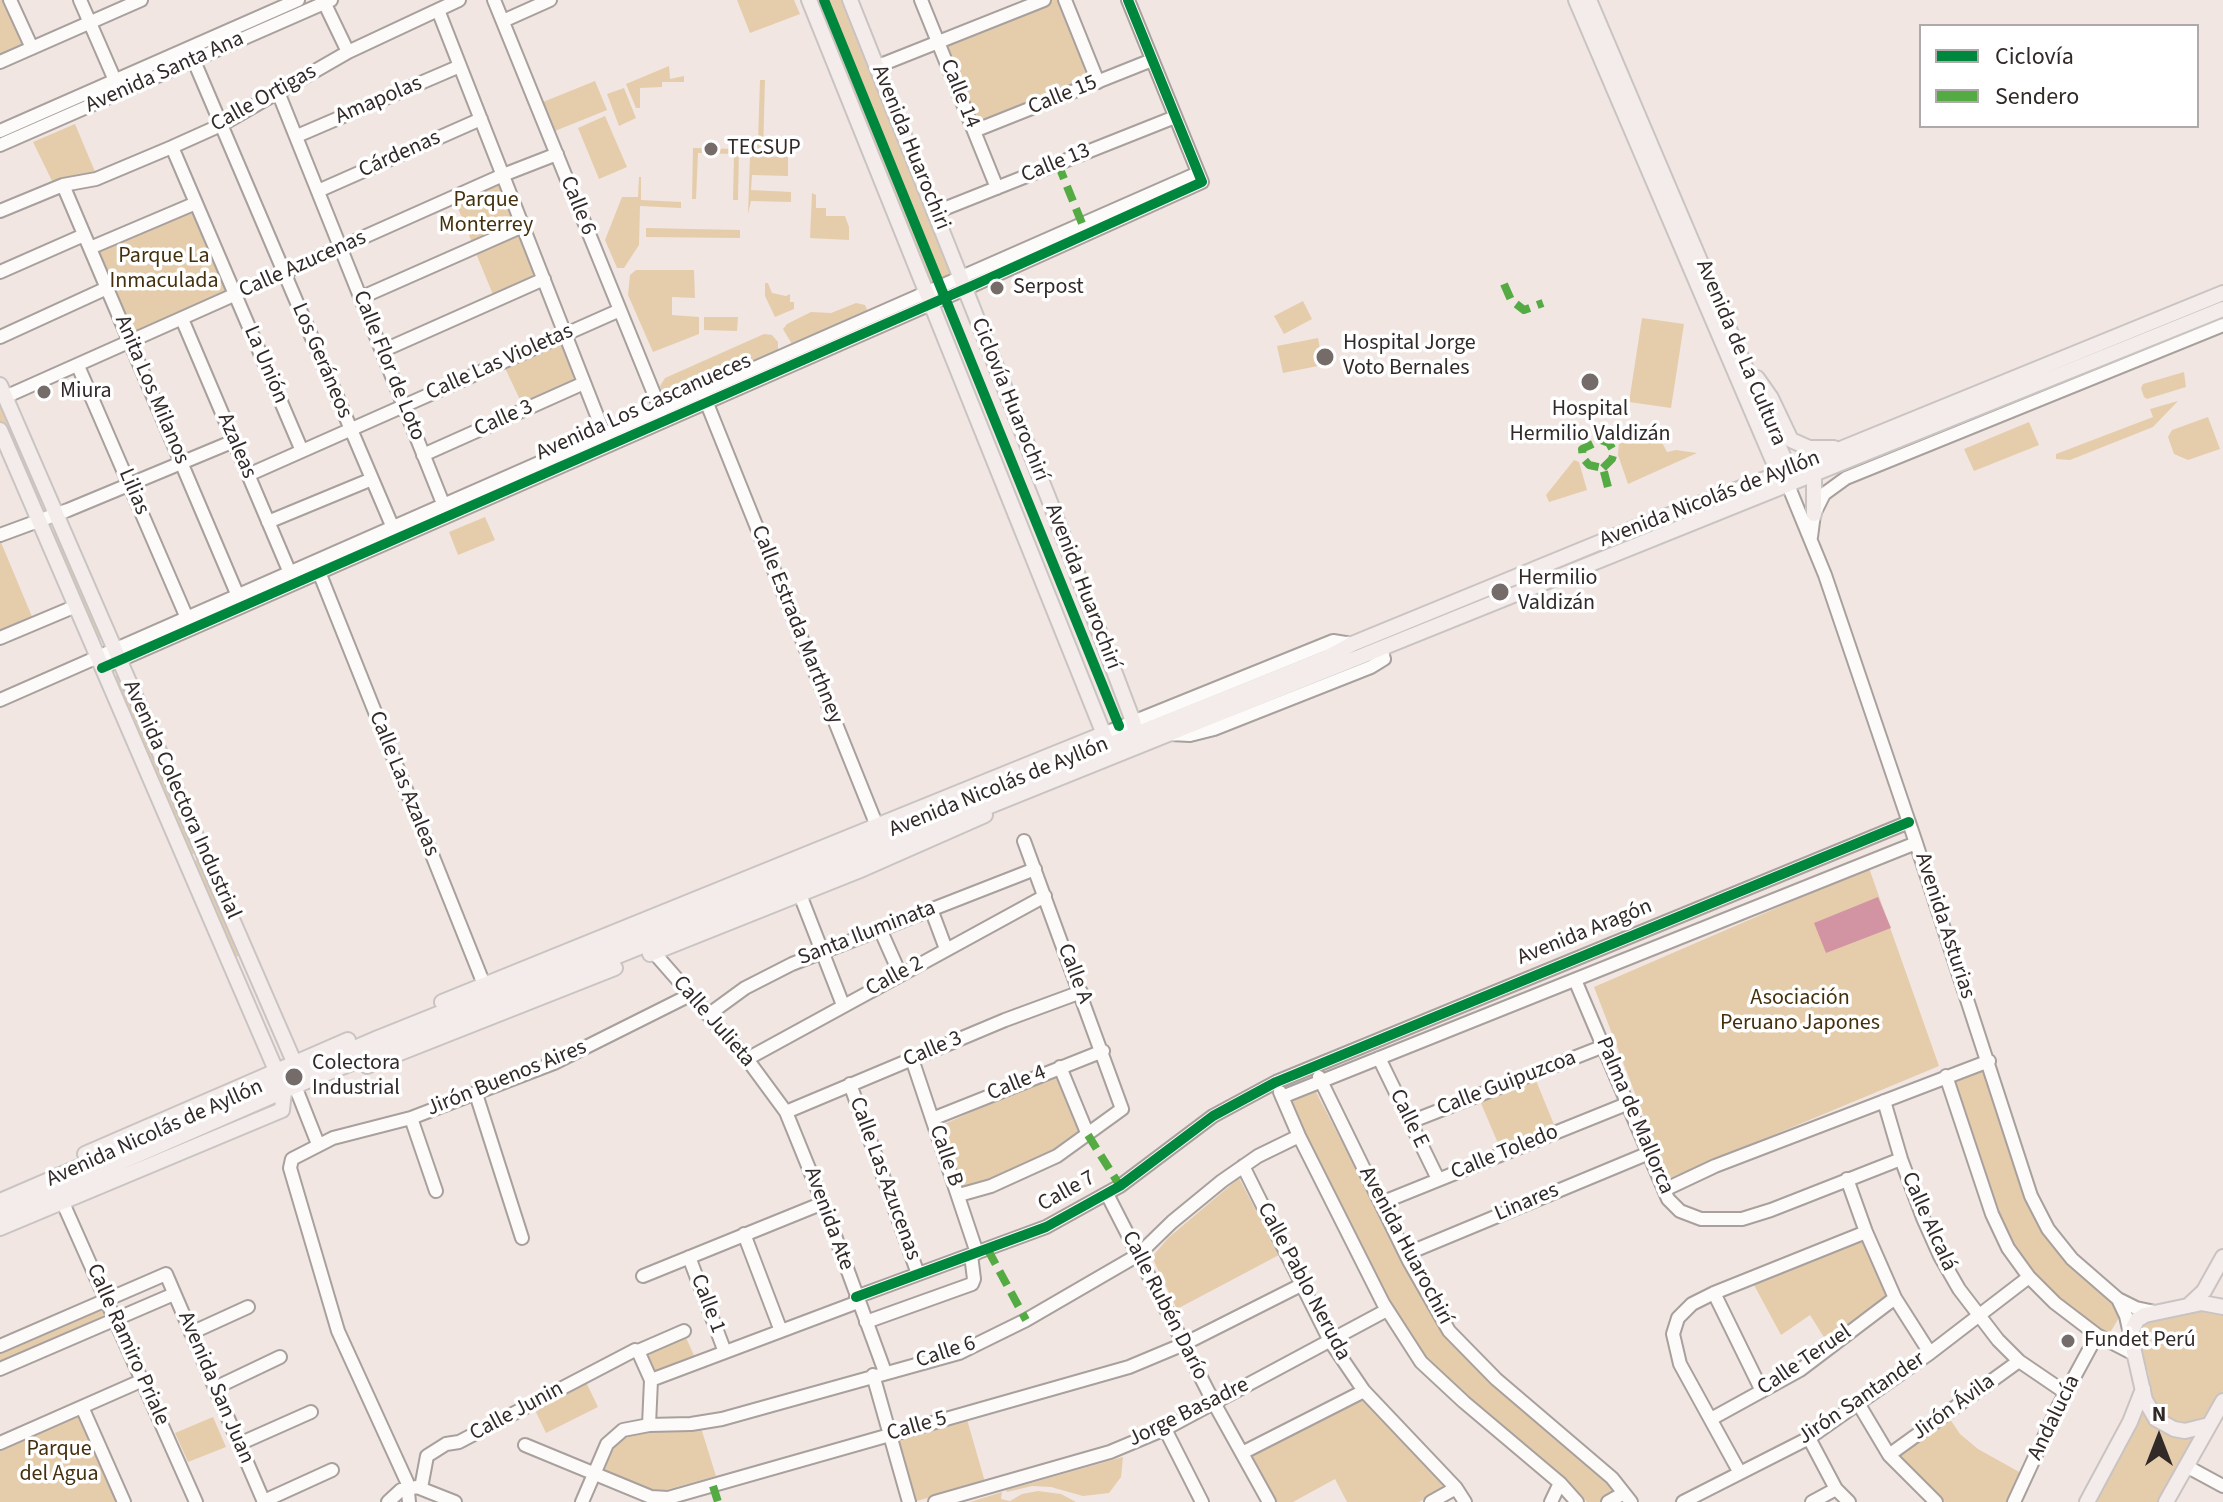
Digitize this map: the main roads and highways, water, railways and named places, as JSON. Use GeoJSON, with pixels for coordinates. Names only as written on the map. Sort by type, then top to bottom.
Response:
{"type":"FeatureCollection","features":[{"type":"Feature","properties":{"kind":"main road","name":"Avenida Huarochiri"},"geometry":{"type":"LineString","coordinates":[[809,0],[931,303]]}},
{"type":"Feature","properties":{"kind":"main road","name":"Avenida Huarochiri"},"geometry":{"type":"LineString","coordinates":[[850,0],[964,288]]}},
{"type":"Feature","properties":{"kind":"main road","name":"Avenida de La Cultura"},"geometry":{"type":"LineString","coordinates":[[1576,0],[1745,365],[1785,476]]}},
{"type":"Feature","properties":{"kind":"main road","name":"Avenida de La Cultura"},"geometry":{"type":"LineString","coordinates":[[1589,0],[1785,476]]}},
{"type":"Feature","properties":{"kind":"main road","name":"Avenida Huarochirí"},"geometry":{"type":"LineString","coordinates":[[964,288],[1050,502],[1136,733]]}},
{"type":"Feature","properties":{"kind":"main road","name":"Avenida Nicolás de Ayllón"},"geometry":{"type":"LineString","coordinates":[[1136,733],[1170,734],[1235,694],[1382,654],[1846,447],[2223,293]]}},
{"type":"Feature","properties":{"kind":"main road","name":"Avenida Huarochirí"},"geometry":{"type":"LineString","coordinates":[[931,303],[1108,745]]}},
{"type":"Feature","properties":{"kind":"main road","name":"Avenida Nicolás de Ayllón"},"geometry":{"type":"LineString","coordinates":[[646,944],[1136,733],[1328,657],[1352,644],[1630,530],[1785,476],[1814,474],[2223,309]]}},
{"type":"Feature","properties":{"kind":"main road"},"geometry":{"type":"LineString","coordinates":[[1745,365],[1771,398],[1791,440],[1809,448],[1846,447]]}},
{"type":"Feature","properties":{"kind":"main road","name":"Avenida Colectora Industrial"},"geometry":{"type":"LineString","coordinates":[[3,391],[248,953],[290,1077]]}},
{"type":"Feature","properties":{"kind":"main road","name":"Avenida Colectora Industrial"},"geometry":{"type":"LineString","coordinates":[[0,430],[228,962],[290,1077]]}},
{"type":"Feature","properties":{"kind":"main road"},"geometry":{"type":"LineString","coordinates":[[1814,474],[1814,514]]}},
{"type":"Feature","properties":{"kind":"main road","name":"Avenida Nicolás de Ayllón"},"geometry":{"type":"LineString","coordinates":[[0,1191],[488,995],[883,841],[1018,793],[1108,745]]}},
{"type":"Feature","properties":{"kind":"main road","name":"Avenida Nicolás de Ayllón"},"geometry":{"type":"LineString","coordinates":[[0,1228],[198,1121],[290,1077],[339,1068],[488,995],[646,944],[798,889],[883,841]]}},
{"type":"Feature","properties":{"kind":"main road"},"geometry":{"type":"LineString","coordinates":[[184,859],[203,851]]}},
{"type":"Feature","properties":{"kind":"main road"},"geometry":{"type":"LineString","coordinates":[[339,1068],[374,1065],[646,944]]}},
{"type":"Feature","properties":{"kind":"main road"},"geometry":{"type":"LineString","coordinates":[[228,962],[248,953]]}},
{"type":"Feature","properties":{"kind":"main road","name":"Avenida Nicolás de Ayllón"},"geometry":{"type":"LineString","coordinates":[[0,1215],[60,1196],[282,1110],[290,1077]]}},
{"type":"Feature","properties":{"kind":"main road","name":"Avenida Nicolás de Ayllón"},"geometry":{"type":"LineString","coordinates":[[0,1201],[198,1121]]}},
{"type":"Feature","properties":{"kind":"main road"},"geometry":{"type":"LineString","coordinates":[[2188,1306],[2204,1291],[2223,1257]]}},
{"type":"Feature","properties":{"kind":"main road"},"geometry":{"type":"LineString","coordinates":[[2216,1420],[2185,1431],[2164,1425],[2149,1410],[2132,1353],[2130,1334],[2137,1320],[2155,1312],[2202,1303],[2223,1307]]}},
{"type":"Feature","properties":{"kind":"main road"},"geometry":{"type":"LineString","coordinates":[[2087,1502],[2130,1422],[2143,1389]]}},
{"type":"Feature","properties":{"kind":"main road"},"geometry":{"type":"LineString","coordinates":[[2166,1502],[2216,1420],[2223,1401]]}},
{"type":"Feature","properties":{"kind":"place","name":"TECSUP"},"geometry":{"type":"Point","coordinates":[711,149]}},
{"type":"Feature","properties":{"kind":"place","name":"Serpost"},"geometry":{"type":"Point","coordinates":[997,288]}},
{"type":"Feature","properties":{"kind":"place","name":"Hospital Jorge Voto Bernales"},"geometry":{"type":"Point","coordinates":[1325,357]}},
{"type":"Feature","properties":{"kind":"place","name":"Hospital Hermilio Valdizán"},"geometry":{"type":"Point","coordinates":[1590,382]}},
{"type":"Feature","properties":{"kind":"place","name":"Miura"},"geometry":{"type":"Point","coordinates":[44,392]}},
{"type":"Feature","properties":{"kind":"place","name":"Hermilio Valdizán"},"geometry":{"type":"Point","coordinates":[1500,592]}},
{"type":"Feature","properties":{"kind":"place","name":"Colectora Industrial"},"geometry":{"type":"Point","coordinates":[294,1077]}},
{"type":"Feature","properties":{"kind":"place","name":"Fundet Perú"},"geometry":{"type":"Point","coordinates":[2068,1341]}},
{"type":"Feature","properties":{"kind":"park label","name":"Parque Monterrey"},"geometry":{"type":"Point","coordinates":[486,214]}},
{"type":"Feature","properties":{"kind":"park label","name":"Parque La Inmaculada"},"geometry":{"type":"Point","coordinates":[164,270]}},
{"type":"Feature","properties":{"kind":"park label","name":"Asociación Peruano Japones"},"geometry":{"type":"Point","coordinates":[1800,1012]}},
{"type":"Feature","properties":{"kind":"park label","name":"Parque del Agua"},"geometry":{"type":"Point","coordinates":[59,1462]}}]}
